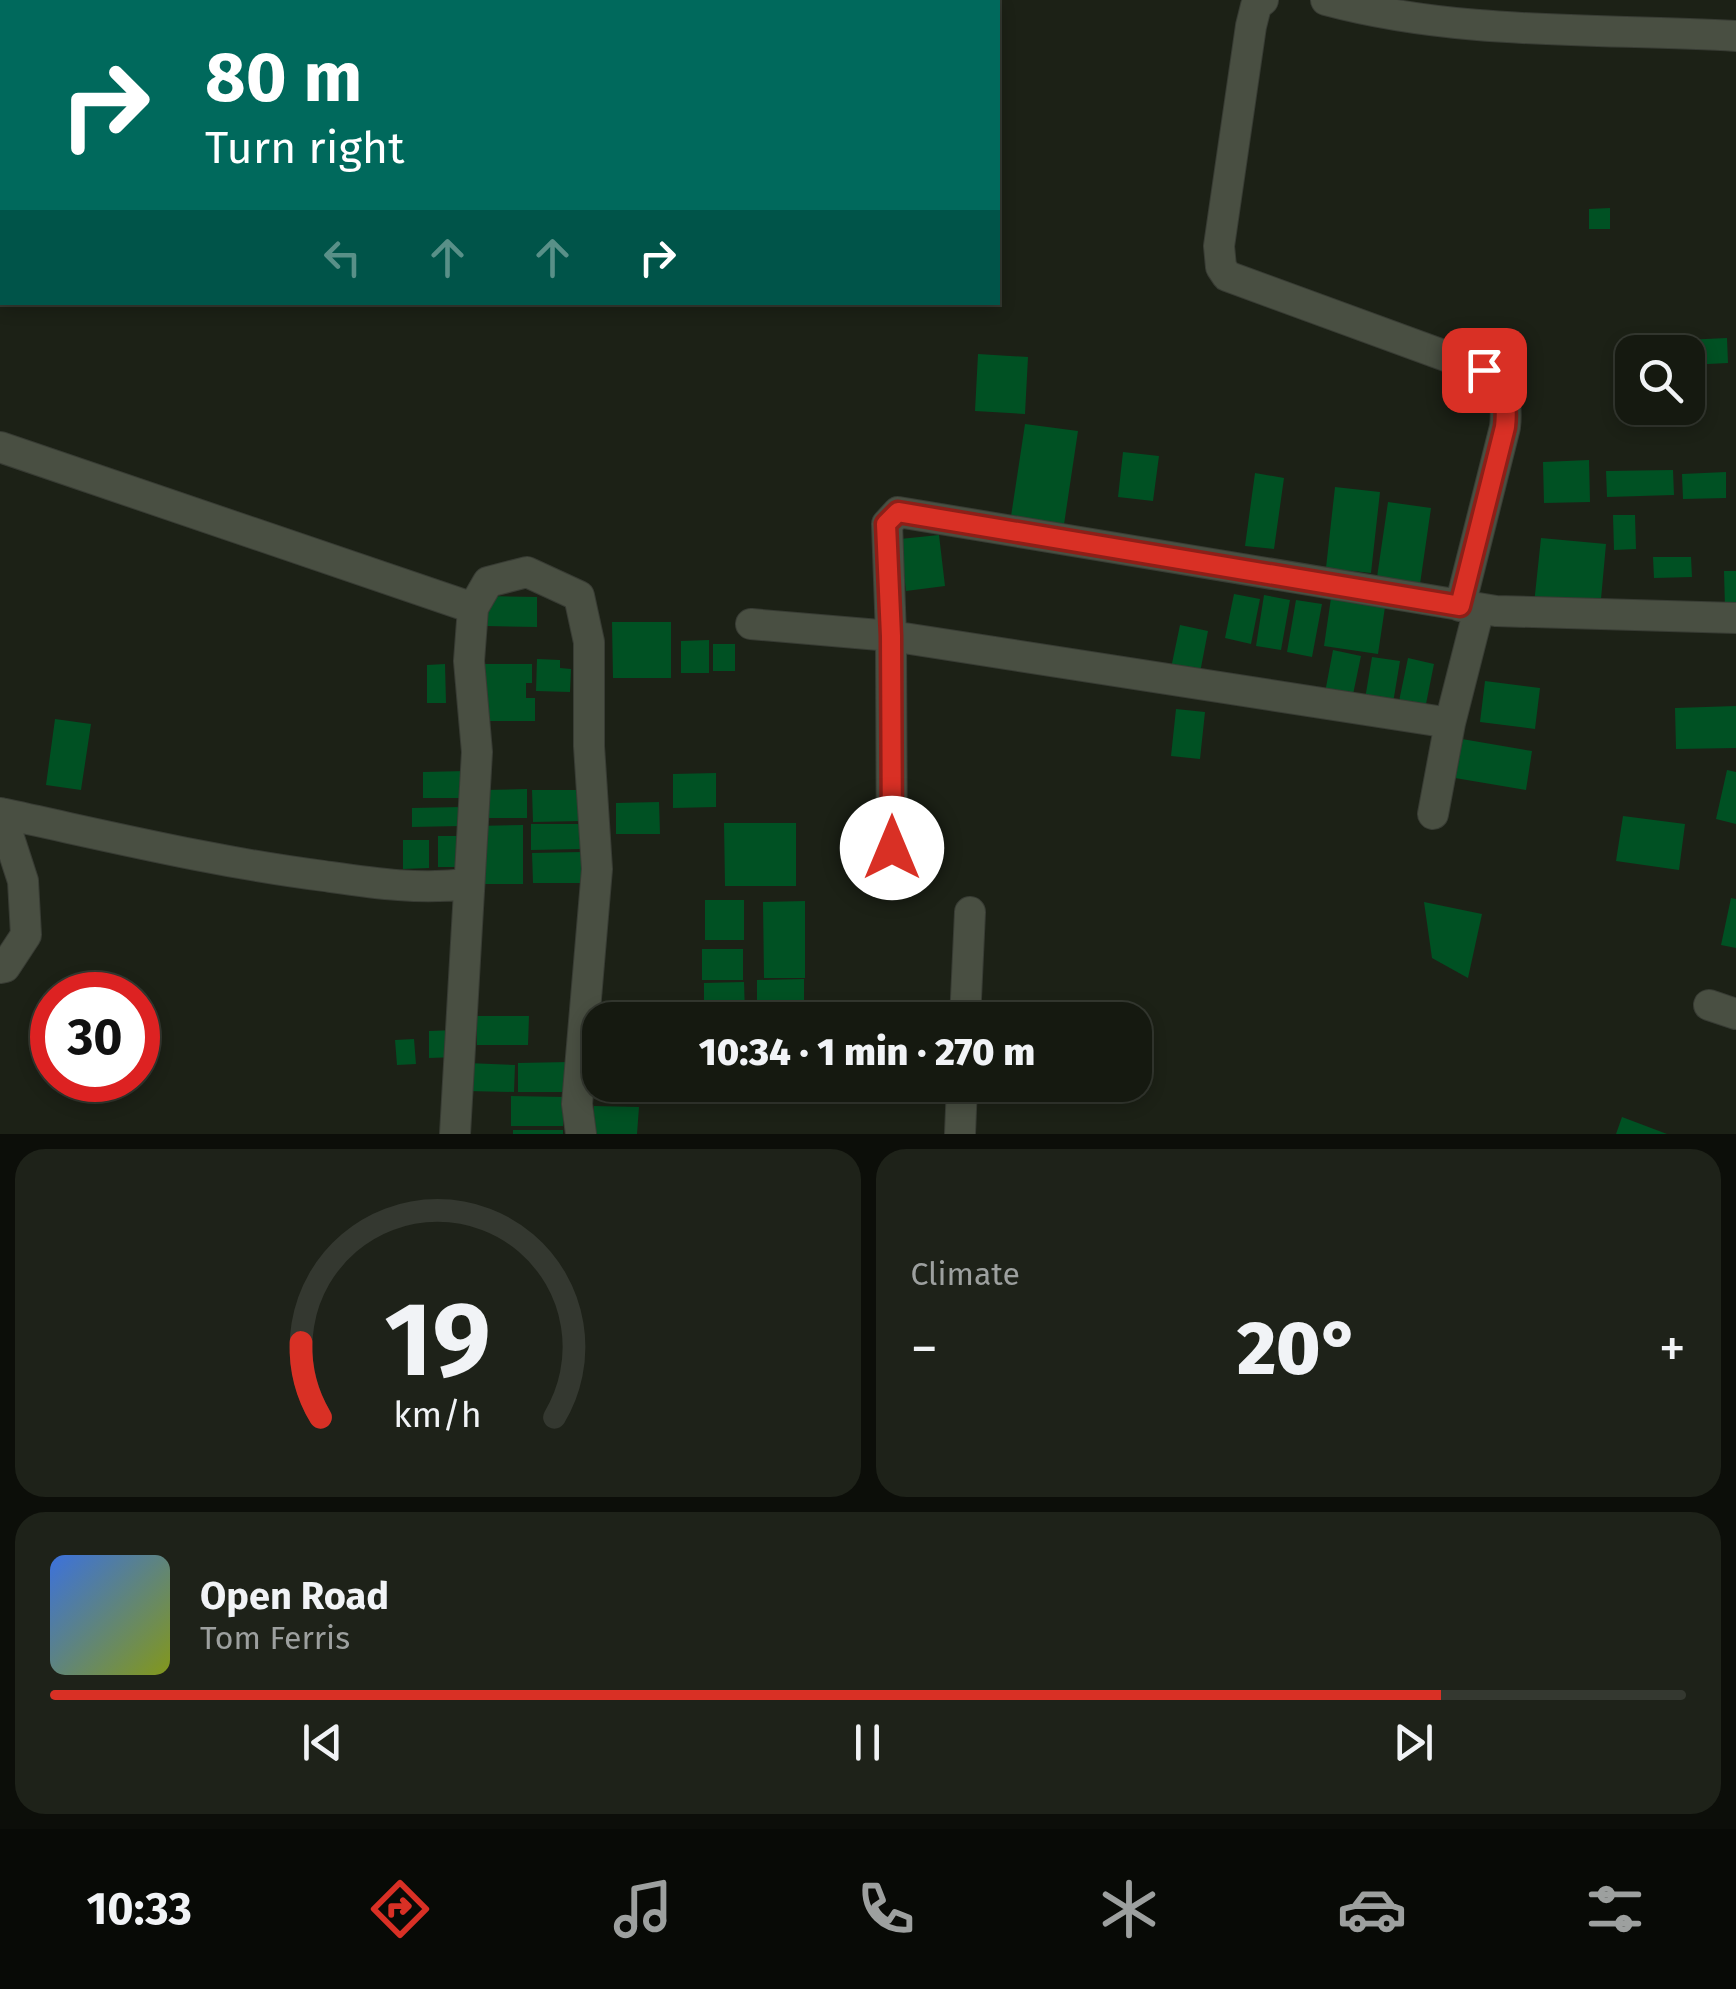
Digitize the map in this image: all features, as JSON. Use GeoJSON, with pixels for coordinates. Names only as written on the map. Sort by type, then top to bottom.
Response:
{"type":"FeatureCollection","features":[{"type":"Feature","properties":{"kind":"street"},"geometry":{"type":"LineString","coordinates":[[1263,0],[1256,6],[1251,26],[1219,246],[1221,268],[1228,276],[1484,370],[1500,385],[1507,406],[1432,814]]}},
{"type":"Feature","properties":{"kind":"street"},"geometry":{"type":"LineString","coordinates":[[1326,0],[1436,23],[1502,14],[1736,36]]}},
{"type":"Feature","properties":{"kind":"street"},"geometry":{"type":"LineString","coordinates":[[0,447],[473,608]]}},
{"type":"Feature","properties":{"kind":"street"},"geometry":{"type":"LineString","coordinates":[[892,884],[891,636],[886,524],[898,512],[1469,608],[1736,618]]}},
{"type":"Feature","properties":{"kind":"street"},"geometry":{"type":"LineString","coordinates":[[455,1134],[478,752],[470,661],[473,608],[488,582],[527,572],[579,596],[589,642],[597,868],[578,1104],[581,1134]]}},
{"type":"Feature","properties":{"kind":"street"},"geometry":{"type":"LineString","coordinates":[[751,624],[891,636],[1450,722]]}},
{"type":"Feature","properties":{"kind":"street"},"geometry":{"type":"LineString","coordinates":[[0,813],[250,866],[396,887],[468,884]]}},
{"type":"Feature","properties":{"kind":"street"},"geometry":{"type":"LineString","coordinates":[[0,813],[23,881],[26,935],[6,966],[0,968]]}},
{"type":"Feature","properties":{"kind":"street"},"geometry":{"type":"LineString","coordinates":[[966,1002],[970,912]]}},
{"type":"Feature","properties":{"kind":"street"},"geometry":{"type":"LineString","coordinates":[[960,1134],[961,1102]]}},
{"type":"Feature","properties":{"kind":"building"},"geometry":{"type":"Polygon","coordinates":[[[1610,208],[1610,229],[1589,229],[1589,209],[1610,208]]]}},
{"type":"Feature","properties":{"kind":"building"},"geometry":{"type":"Polygon","coordinates":[[[1727,338],[1728,363],[1705,364],[1705,339],[1727,338]]]}},
{"type":"Feature","properties":{"kind":"building"},"geometry":{"type":"Polygon","coordinates":[[[978,354],[1028,357],[1025,414],[975,411],[978,354]]]}},
{"type":"Feature","properties":{"kind":"building"},"geometry":{"type":"Polygon","coordinates":[[[1025,424],[1078,431],[1063,531],[1010,523],[1025,424]]]}},
{"type":"Feature","properties":{"kind":"building"},"geometry":{"type":"Polygon","coordinates":[[[1123,452],[1159,456],[1153,501],[1118,497],[1123,452]]]}},
{"type":"Feature","properties":{"kind":"building"},"geometry":{"type":"Polygon","coordinates":[[[1589,460],[1590,502],[1544,503],[1543,462],[1589,460]]]}},
{"type":"Feature","properties":{"kind":"building"},"geometry":{"type":"Polygon","coordinates":[[[1673,470],[1674,495],[1607,497],[1606,471],[1673,470]]]}},
{"type":"Feature","properties":{"kind":"building"},"geometry":{"type":"Polygon","coordinates":[[[1726,472],[1726,498],[1683,499],[1682,474],[1726,472]]]}},
{"type":"Feature","properties":{"kind":"building"},"geometry":{"type":"Polygon","coordinates":[[[1255,473],[1284,478],[1274,549],[1245,546],[1255,473]]]}},
{"type":"Feature","properties":{"kind":"building"},"geometry":{"type":"Polygon","coordinates":[[[1335,487],[1380,492],[1371,573],[1326,568],[1335,487]]]}},
{"type":"Feature","properties":{"kind":"building"},"geometry":{"type":"Polygon","coordinates":[[[1388,502],[1431,508],[1419,591],[1376,584],[1388,502]]]}},
{"type":"Feature","properties":{"kind":"building"},"geometry":{"type":"Polygon","coordinates":[[[1613,515],[1635,515],[1636,549],[1614,550],[1613,515]]]}},
{"type":"Feature","properties":{"kind":"building"},"geometry":{"type":"Polygon","coordinates":[[[939,535],[945,586],[906,591],[900,539],[939,535]]]}},
{"type":"Feature","properties":{"kind":"building"},"geometry":{"type":"Polygon","coordinates":[[[1541,538],[1606,544],[1600,610],[1534,604],[1541,538]]]}},
{"type":"Feature","properties":{"kind":"building"},"geometry":{"type":"Polygon","coordinates":[[[1653,557],[1691,557],[1692,577],[1654,578],[1653,557]]]}},
{"type":"Feature","properties":{"kind":"building"},"geometry":{"type":"Polygon","coordinates":[[[1724,571],[1736,571],[1736,608],[1725,608],[1724,571]]]}},
{"type":"Feature","properties":{"kind":"building"},"geometry":{"type":"Polygon","coordinates":[[[1234,594],[1260,599],[1251,644],[1225,638],[1234,594]]]}},
{"type":"Feature","properties":{"kind":"building"},"geometry":{"type":"Polygon","coordinates":[[[1264,595],[1290,600],[1281,650],[1256,646],[1264,595]]]}},
{"type":"Feature","properties":{"kind":"building"},"geometry":{"type":"Polygon","coordinates":[[[486,596],[537,597],[537,627],[486,626],[486,596]]]}},
{"type":"Feature","properties":{"kind":"building"},"geometry":{"type":"Polygon","coordinates":[[[1331,598],[1385,607],[1378,654],[1324,646],[1331,598]]]}},
{"type":"Feature","properties":{"kind":"building"},"geometry":{"type":"Polygon","coordinates":[[[1296,600],[1322,604],[1312,657],[1287,652],[1296,600]]]}},
{"type":"Feature","properties":{"kind":"building"},"geometry":{"type":"Polygon","coordinates":[[[612,622],[671,622],[671,678],[613,678],[612,622]]]}},
{"type":"Feature","properties":{"kind":"building"},"geometry":{"type":"Polygon","coordinates":[[[1180,625],[1208,631],[1199,678],[1170,673],[1180,625]]]}},
{"type":"Feature","properties":{"kind":"building"},"geometry":{"type":"Polygon","coordinates":[[[709,640],[709,673],[681,673],[681,641],[709,640]]]}},
{"type":"Feature","properties":{"kind":"building"},"geometry":{"type":"Polygon","coordinates":[[[713,644],[735,644],[735,671],[713,671],[713,644]]]}},
{"type":"Feature","properties":{"kind":"building"},"geometry":{"type":"Polygon","coordinates":[[[1333,650],[1361,656],[1351,704],[1324,698],[1333,650]]]}},
{"type":"Feature","properties":{"kind":"building"},"geometry":{"type":"Polygon","coordinates":[[[1372,657],[1400,661],[1392,709],[1364,705],[1372,657]]]}},
{"type":"Feature","properties":{"kind":"building"},"geometry":{"type":"Polygon","coordinates":[[[1408,658],[1434,664],[1425,709],[1398,706],[1408,658]]]}},
{"type":"Feature","properties":{"kind":"building"},"geometry":{"type":"Polygon","coordinates":[[[537,659],[560,660],[560,668],[571,669],[570,692],[536,691],[537,659]]]}},
{"type":"Feature","properties":{"kind":"building"},"geometry":{"type":"Polygon","coordinates":[[[445,664],[446,703],[427,703],[427,665],[445,664]]]}},
{"type":"Feature","properties":{"kind":"building"},"geometry":{"type":"Polygon","coordinates":[[[482,664],[532,664],[532,683],[526,683],[526,698],[535,698],[535,721],[481,721],[482,664]]]}},
{"type":"Feature","properties":{"kind":"building"},"geometry":{"type":"Polygon","coordinates":[[[1485,681],[1540,688],[1535,729],[1480,722],[1485,681]]]}},
{"type":"Feature","properties":{"kind":"building"},"geometry":{"type":"Polygon","coordinates":[[[1736,706],[1736,748],[1676,749],[1675,708],[1736,706]]]}},
{"type":"Feature","properties":{"kind":"building"},"geometry":{"type":"Polygon","coordinates":[[[1176,709],[1205,712],[1200,759],[1171,756],[1176,709]]]}},
{"type":"Feature","properties":{"kind":"building"},"geometry":{"type":"Polygon","coordinates":[[[55,719],[91,724],[81,790],[46,785],[55,719]]]}},
{"type":"Feature","properties":{"kind":"building"},"geometry":{"type":"Polygon","coordinates":[[[1462,739],[1532,751],[1526,790],[1455,778],[1462,739]]]}},
{"type":"Feature","properties":{"kind":"building"},"geometry":{"type":"Polygon","coordinates":[[[1727,770],[1736,772],[1736,824],[1716,819],[1727,770]]]}},
{"type":"Feature","properties":{"kind":"building"},"geometry":{"type":"Polygon","coordinates":[[[466,771],[466,798],[423,798],[423,772],[466,771]]]}},
{"type":"Feature","properties":{"kind":"building"},"geometry":{"type":"Polygon","coordinates":[[[716,773],[716,807],[673,808],[673,774],[716,773]]]}},
{"type":"Feature","properties":{"kind":"building"},"geometry":{"type":"Polygon","coordinates":[[[527,789],[527,818],[484,818],[484,790],[527,789]]]}},
{"type":"Feature","properties":{"kind":"building"},"geometry":{"type":"Polygon","coordinates":[[[532,790],[581,790],[581,821],[533,822],[532,790]]]}},
{"type":"Feature","properties":{"kind":"building"},"geometry":{"type":"Polygon","coordinates":[[[659,802],[660,834],[616,834],[616,803],[659,802]]]}},
{"type":"Feature","properties":{"kind":"building"},"geometry":{"type":"Polygon","coordinates":[[[461,807],[461,826],[412,827],[412,808],[461,807]]]}},
{"type":"Feature","properties":{"kind":"building"},"geometry":{"type":"Polygon","coordinates":[[[1623,816],[1685,824],[1679,870],[1616,861],[1623,816]]]}},
{"type":"Feature","properties":{"kind":"building"},"geometry":{"type":"Polygon","coordinates":[[[724,823],[796,823],[796,886],[725,886],[724,823]]]}},
{"type":"Feature","properties":{"kind":"building"},"geometry":{"type":"Polygon","coordinates":[[[531,824],[581,824],[581,849],[531,850],[531,824]]]}},
{"type":"Feature","properties":{"kind":"building"},"geometry":{"type":"Polygon","coordinates":[[[523,825],[523,884],[477,884],[477,826],[523,825]]]}},
{"type":"Feature","properties":{"kind":"building"},"geometry":{"type":"Polygon","coordinates":[[[438,836],[466,836],[466,867],[438,867],[438,836]]]}},
{"type":"Feature","properties":{"kind":"building"},"geometry":{"type":"Polygon","coordinates":[[[403,840],[429,840],[429,868],[403,869],[403,840]]]}},
{"type":"Feature","properties":{"kind":"building"},"geometry":{"type":"Polygon","coordinates":[[[582,852],[582,883],[533,883],[532,853],[582,852]]]}},
{"type":"Feature","properties":{"kind":"building"},"geometry":{"type":"Polygon","coordinates":[[[1731,898],[1736,899],[1736,948],[1721,945],[1731,898]]]}},
{"type":"Feature","properties":{"kind":"building"},"geometry":{"type":"Polygon","coordinates":[[[705,900],[744,900],[744,940],[705,940],[705,900]]]}},
{"type":"Feature","properties":{"kind":"building"},"geometry":{"type":"Polygon","coordinates":[[[805,901],[805,978],[764,978],[763,902],[805,901]]]}},
{"type":"Feature","properties":{"kind":"building"},"geometry":{"type":"Polygon","coordinates":[[[1424,902],[1482,914],[1468,978],[1432,958],[1424,902]]]}},
{"type":"Feature","properties":{"kind":"building"},"geometry":{"type":"Polygon","coordinates":[[[702,949],[743,949],[743,980],[702,980],[702,949]]]}},
{"type":"Feature","properties":{"kind":"building"},"geometry":{"type":"Polygon","coordinates":[[[804,979],[804,1002],[757,1002],[757,980],[804,979]]]}},
{"type":"Feature","properties":{"kind":"building"},"geometry":{"type":"Polygon","coordinates":[[[744,982],[745,1002],[704,1002],[704,983],[744,982]]]}},
{"type":"Feature","properties":{"kind":"building"},"geometry":{"type":"Polygon","coordinates":[[[477,1016],[529,1016],[528,1045],[477,1045],[477,1016]]]}},
{"type":"Feature","properties":{"kind":"building"},"geometry":{"type":"Polygon","coordinates":[[[456,1030],[457,1057],[429,1058],[429,1031],[456,1030]]]}},
{"type":"Feature","properties":{"kind":"building"},"geometry":{"type":"Polygon","coordinates":[[[414,1039],[416,1064],[397,1065],[395,1040],[414,1039]]]}},
{"type":"Feature","properties":{"kind":"building"},"geometry":{"type":"Polygon","coordinates":[[[569,1062],[568,1092],[518,1092],[518,1063],[569,1062]]]}},
{"type":"Feature","properties":{"kind":"building"},"geometry":{"type":"Polygon","coordinates":[[[467,1063],[515,1065],[514,1092],[467,1091],[467,1063]]]}},
{"type":"Feature","properties":{"kind":"building"},"geometry":{"type":"Polygon","coordinates":[[[511,1096],[564,1097],[563,1126],[511,1126],[511,1096]]]}},
{"type":"Feature","properties":{"kind":"building"},"geometry":{"type":"Polygon","coordinates":[[[594,1106],[639,1107],[637,1134],[594,1134],[594,1106]]]}},
{"type":"Feature","properties":{"kind":"building"},"geometry":{"type":"Polygon","coordinates":[[[1622,1117],[1667,1134],[1616,1134],[1622,1117]]]}},
{"type":"Feature","properties":{"kind":"building"},"geometry":{"type":"Polygon","coordinates":[[[513,1130],[563,1130],[563,1134],[513,1134],[513,1130]]]}},
{"type":"Feature","properties":{"kind":"route"},"geometry":{"type":"LineString","coordinates":[[892,848],[886,524],[898,512],[1460,606],[1505,427],[1507,406],[1500,385],[1484,370]]}}]}
